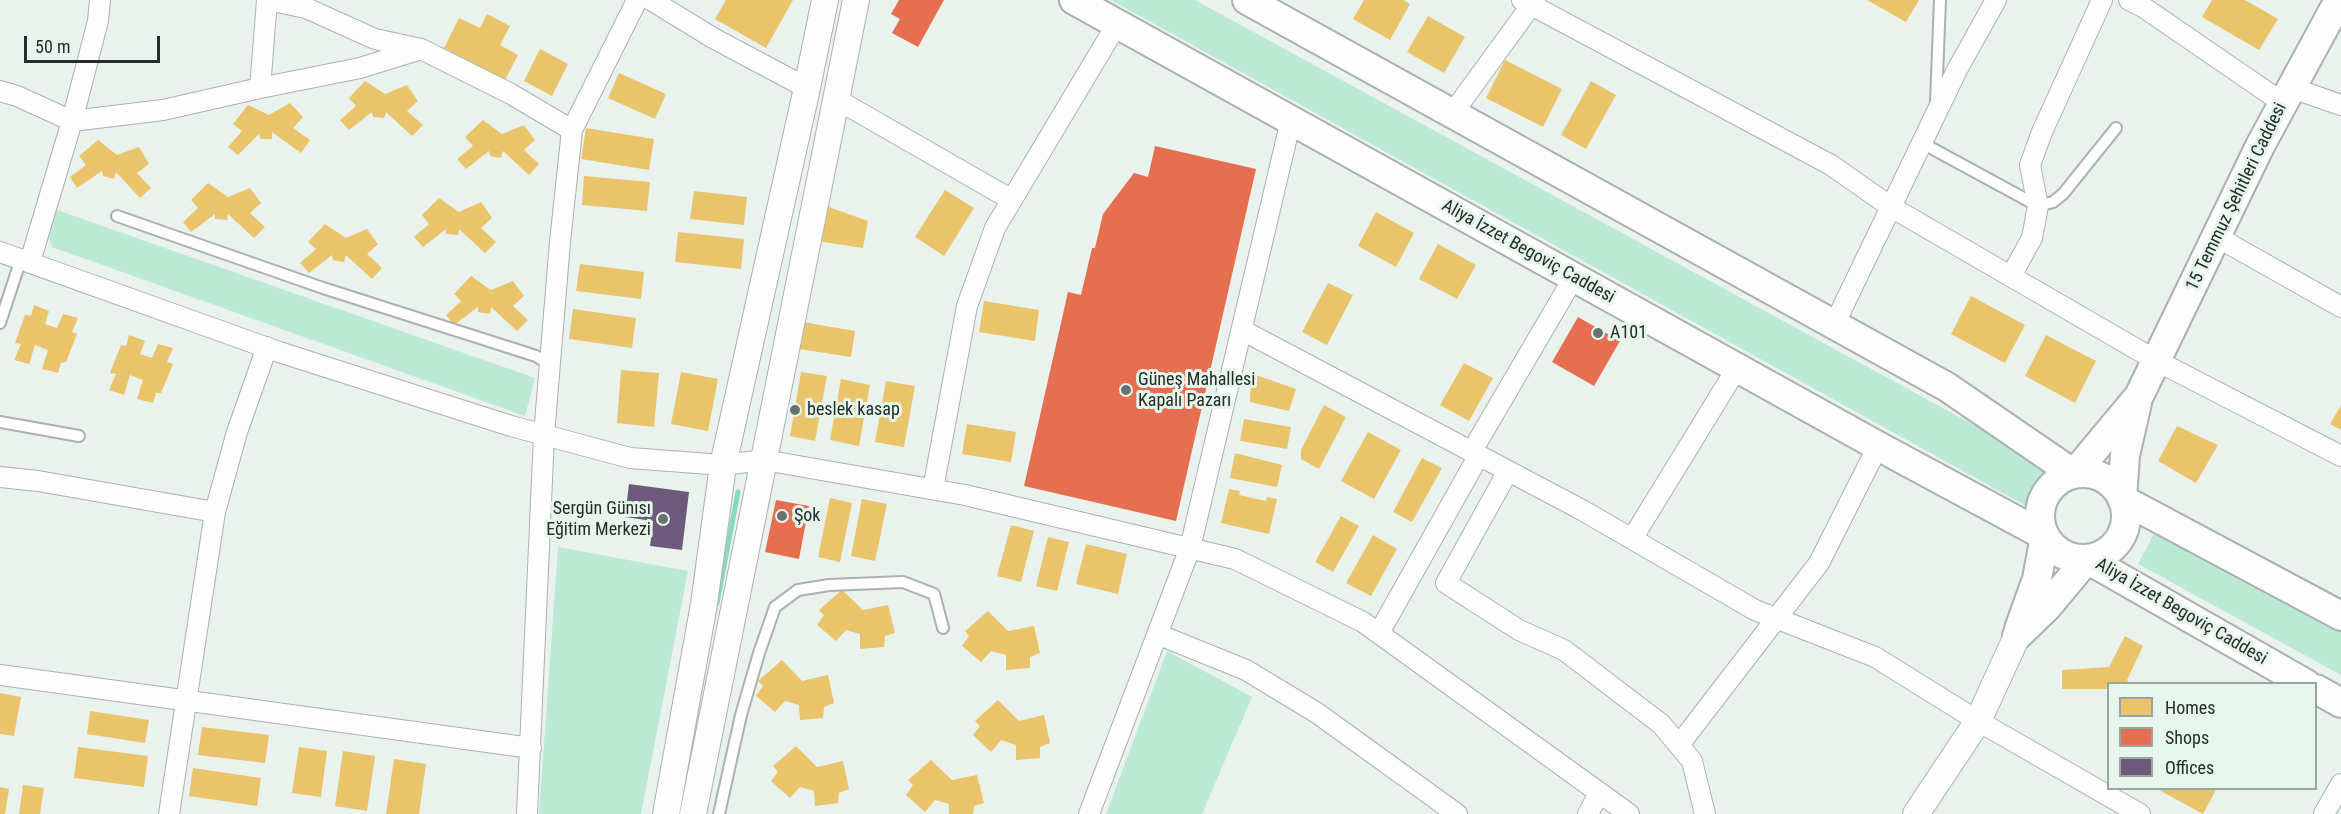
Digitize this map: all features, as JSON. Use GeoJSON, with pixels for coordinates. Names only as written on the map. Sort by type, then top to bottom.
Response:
{"type":"FeatureCollection","features":[{"type":"Feature","properties":{"kind":"main road","name":"Aliya İzzet Begoviç Caddesi"},"geometry":{"type":"LineString","coordinates":[[1074,0],[1878,446],[2045,536]]}},
{"type":"Feature","properties":{"kind":"main road"},"geometry":{"type":"LineString","coordinates":[[1247,0],[1947,387],[2074,474]]}},
{"type":"Feature","properties":{"kind":"main road","name":"15 Temmuz Şehitleri Caddesi"},"geometry":{"type":"LineString","coordinates":[[2139,396],[2260,146],[2339,0]]}},
{"type":"Feature","properties":{"kind":"main road"},"geometry":{"type":"LineString","coordinates":[[2074,474],[2139,396]]}},
{"type":"Feature","properties":{"kind":"main road"},"geometry":{"type":"LineString","coordinates":[[2122,499],[2125,455],[2139,396]]}},
{"type":"Feature","properties":{"kind":"main road"},"geometry":{"type":"LineString","coordinates":[[2085,472],[2111,483],[2122,499],[2126,512],[2126,526],[2121,538],[2106,552],[2087,559],[2074,558],[2062,554],[2045,536],[2041,524],[2044,498],[2051,487],[2062,479],[2085,472]]}},
{"type":"Feature","properties":{"kind":"main road"},"geometry":{"type":"LineString","coordinates":[[2122,499],[2341,616]]}},
{"type":"Feature","properties":{"kind":"main road"},"geometry":{"type":"LineString","coordinates":[[2017,636],[2037,579],[2045,536]]}},
{"type":"Feature","properties":{"kind":"main road","name":"Aliya İzzet Begoviç Caddesi"},"geometry":{"type":"LineString","coordinates":[[2087,559],[2302,682]]}},
{"type":"Feature","properties":{"kind":"main road"},"geometry":{"type":"LineString","coordinates":[[2017,636],[2047,607],[2087,559]]}},
{"type":"Feature","properties":{"kind":"main road"},"geometry":{"type":"LineString","coordinates":[[2317,690],[2341,703]]}},
{"type":"Feature","properties":{"kind":"street"},"geometry":{"type":"LineString","coordinates":[[26,261],[72,121],[98,21],[100,0]]}},
{"type":"Feature","properties":{"kind":"street"},"geometry":{"type":"LineString","coordinates":[[260,88],[267,0],[306,8],[375,39],[421,49],[511,94],[572,130]]}},
{"type":"Feature","properties":{"kind":"street"},"geometry":{"type":"LineString","coordinates":[[527,814],[543,435],[572,130],[637,0]]}},
{"type":"Feature","properties":{"kind":"street"},"geometry":{"type":"LineString","coordinates":[[651,0],[713,38],[807,88]]}},
{"type":"Feature","properties":{"kind":"street"},"geometry":{"type":"LineString","coordinates":[[666,814],[704,604],[723,465],[825,0]]}},
{"type":"Feature","properties":{"kind":"street"},"geometry":{"type":"LineString","coordinates":[[693,814],[856,0]]}},
{"type":"Feature","properties":{"kind":"street"},"geometry":{"type":"LineString","coordinates":[[1834,325],[1922,143],[1996,0]]}},
{"type":"Feature","properties":{"kind":"street"},"geometry":{"type":"LineString","coordinates":[[2011,276],[2032,238],[2038,206],[2030,165],[2051,112],[2102,0]]}},
{"type":"Feature","properties":{"kind":"street"},"geometry":{"type":"LineString","coordinates":[[2129,0],[2288,95],[2341,105]]}},
{"type":"Feature","properties":{"kind":"street"},"geometry":{"type":"LineString","coordinates":[[1452,114],[1529,1],[1831,165],[1891,207],[2157,361],[2341,456]]}},
{"type":"Feature","properties":{"kind":"street"},"geometry":{"type":"LineString","coordinates":[[933,489],[967,306],[995,228],[1117,24]]}},
{"type":"Feature","properties":{"kind":"street"},"geometry":{"type":"LineString","coordinates":[[0,92],[17,96],[72,121],[163,110],[360,68],[421,49]]}},
{"type":"Feature","properties":{"kind":"street"},"geometry":{"type":"LineString","coordinates":[[836,99],[1012,200]]}},
{"type":"Feature","properties":{"kind":"street"},"geometry":{"type":"LineString","coordinates":[[1089,814],[1190,548],[1291,120]]}},
{"type":"Feature","properties":{"kind":"street"},"geometry":{"type":"LineString","coordinates":[[2217,237],[2341,307]]}},
{"type":"Feature","properties":{"kind":"street"},"geometry":{"type":"LineString","coordinates":[[0,252],[267,347],[511,426],[630,458],[723,465],[764,460],[965,495],[1235,559],[1363,622],[1629,814]]}},
{"type":"Feature","properties":{"kind":"street"},"geometry":{"type":"LineString","coordinates":[[1378,633],[1475,453],[1574,277]]}},
{"type":"Feature","properties":{"kind":"street"},"geometry":{"type":"LineString","coordinates":[[1242,330],[1508,471],[1755,610],[1875,657],[2127,811]]}},
{"type":"Feature","properties":{"kind":"street"},"geometry":{"type":"LineString","coordinates":[[169,814],[215,512],[237,432],[267,347]]}},
{"type":"Feature","properties":{"kind":"street"},"geometry":{"type":"LineString","coordinates":[[1632,539],[1737,368]]}},
{"type":"Feature","properties":{"kind":"street"},"geometry":{"type":"LineString","coordinates":[[1679,745],[1820,563],[1878,446]]}},
{"type":"Feature","properties":{"kind":"street"},"geometry":{"type":"LineString","coordinates":[[1508,471],[1446,583],[1519,630],[1564,650],[1661,724],[1692,761],[1705,814]]}},
{"type":"Feature","properties":{"kind":"street"},"geometry":{"type":"LineString","coordinates":[[0,477],[38,481],[215,512]]}},
{"type":"Feature","properties":{"kind":"street"},"geometry":{"type":"LineString","coordinates":[[1157,634],[1246,670],[1317,713],[1457,814]]}},
{"type":"Feature","properties":{"kind":"street"},"geometry":{"type":"LineString","coordinates":[[1916,814],[1978,721],[2017,636]]}},
{"type":"Feature","properties":{"kind":"street"},"geometry":{"type":"LineString","coordinates":[[0,675],[531,748]]}},
{"type":"Feature","properties":{"kind":"street"},"geometry":{"type":"LineString","coordinates":[[2324,814],[2341,784]]}},
{"type":"Feature","properties":{"kind":"street"},"geometry":{"type":"LineString","coordinates":[[1588,814],[1599,793]]}},
{"type":"Feature","properties":{"kind":"lane"},"geometry":{"type":"LineString","coordinates":[[1936,115],[1940,0]]}},
{"type":"Feature","properties":{"kind":"lane"},"geometry":{"type":"LineString","coordinates":[[1922,143],[2038,206],[2053,202],[2063,194],[2116,128]]}},
{"type":"Feature","properties":{"kind":"lane"},"geometry":{"type":"LineString","coordinates":[[117,216],[323,288],[536,356],[549,364]]}},
{"type":"Feature","properties":{"kind":"lane"},"geometry":{"type":"LineString","coordinates":[[0,322],[26,261]]}},
{"type":"Feature","properties":{"kind":"lane"},"geometry":{"type":"LineString","coordinates":[[0,422],[80,436]]}},
{"type":"Feature","properties":{"kind":"lane"},"geometry":{"type":"LineString","coordinates":[[718,814],[741,715],[775,608],[798,590],[829,585],[903,582],[934,594],[944,628]]}},
{"type":"Feature","properties":{"kind":"green space"},"geometry":{"type":"Polygon","coordinates":[[[1111,0],[1195,0],[2049,466],[2028,507],[1111,0]]]}},
{"type":"Feature","properties":{"kind":"green space"},"geometry":{"type":"Polygon","coordinates":[[[57,210],[535,378],[525,416],[52,247],[49,237],[57,210]]]}},
{"type":"Feature","properties":{"kind":"green space"},"geometry":{"type":"Polygon","coordinates":[[[2159,524],[2341,624],[2341,675],[2138,564],[2159,524]]]}},
{"type":"Feature","properties":{"kind":"green space"},"geometry":{"type":"Polygon","coordinates":[[[558,547],[688,571],[641,814],[539,814],[558,547]]]}},
{"type":"Feature","properties":{"kind":"green space"},"geometry":{"type":"Polygon","coordinates":[[[1167,651],[1252,697],[1202,814],[1106,814],[1167,651]]]}},
{"type":"Feature","properties":{"kind":"building: Homes"},"geometry":{"type":"Polygon","coordinates":[[[726,0],[793,0],[766,48],[715,19],[726,0]]]}},
{"type":"Feature","properties":{"kind":"building: Homes"},"geometry":{"type":"Polygon","coordinates":[[[1364,0],[1403,0],[1410,4],[1390,40],[1353,19],[1364,0]]]}},
{"type":"Feature","properties":{"kind":"building: Homes"},"geometry":{"type":"Polygon","coordinates":[[[1867,0],[1919,0],[1906,22],[1867,0]]]}},
{"type":"Feature","properties":{"kind":"building: Homes"},"geometry":{"type":"Polygon","coordinates":[[[2212,0],[2245,0],[2278,19],[2259,50],[2202,17],[2212,0]]]}},
{"type":"Feature","properties":{"kind":"building: Homes"},"geometry":{"type":"Polygon","coordinates":[[[487,14],[510,26],[500,45],[518,55],[505,80],[444,48],[459,18],[480,28],[487,14]]]}},
{"type":"Feature","properties":{"kind":"building: Homes"},"geometry":{"type":"Polygon","coordinates":[[[1428,16],[1465,37],[1444,73],[1407,52],[1428,16]]]}},
{"type":"Feature","properties":{"kind":"building: Homes"},"geometry":{"type":"Polygon","coordinates":[[[540,49],[568,64],[552,96],[524,81],[540,49]]]}},
{"type":"Feature","properties":{"kind":"building: Homes"},"geometry":{"type":"Polygon","coordinates":[[[1505,60],[1562,89],[1543,127],[1486,98],[1505,60]]]}},
{"type":"Feature","properties":{"kind":"building: Homes"},"geometry":{"type":"Polygon","coordinates":[[[619,73],[666,94],[655,119],[608,98],[619,73]]]}},
{"type":"Feature","properties":{"kind":"building: Homes"},"geometry":{"type":"Polygon","coordinates":[[[365,81],[385,94],[407,85],[418,101],[407,111],[423,125],[412,136],[386,112],[384,118],[373,117],[372,112],[349,130],[340,120],[356,106],[349,98],[365,81]]]}},
{"type":"Feature","properties":{"kind":"building: Homes"},"geometry":{"type":"Polygon","coordinates":[[[1591,81],[1616,95],[1586,149],[1561,135],[1591,81]]]}},
{"type":"Feature","properties":{"kind":"building: Homes"},"geometry":{"type":"Polygon","coordinates":[[[290,103],[303,117],[293,128],[310,140],[301,153],[272,132],[272,139],[260,139],[259,134],[238,155],[228,147],[242,131],[233,124],[248,105],[269,115],[290,103]]]}},
{"type":"Feature","properties":{"kind":"building: Homes"},"geometry":{"type":"Polygon","coordinates":[[[483,120],[502,134],[524,125],[535,140],[524,150],[539,164],[529,175],[503,151],[501,158],[490,156],[489,151],[466,169],[457,159],[473,146],[465,137],[483,120]]]}},
{"type":"Feature","properties":{"kind":"building: Homes"},"geometry":{"type":"Polygon","coordinates":[[[586,128],[654,139],[649,170],[581,159],[586,128]]]}},
{"type":"Feature","properties":{"kind":"building: Homes"},"geometry":{"type":"Polygon","coordinates":[[[98,140],[117,155],[139,147],[149,164],[137,173],[151,188],[140,198],[116,172],[114,179],[103,176],[102,171],[77,188],[70,177],[86,165],[79,156],[98,140]]]}},
{"type":"Feature","properties":{"kind":"building: Homes"},"geometry":{"type":"Polygon","coordinates":[[[584,176],[650,182],[647,211],[582,205],[584,176]]]}},
{"type":"Feature","properties":{"kind":"building: Homes"},"geometry":{"type":"Polygon","coordinates":[[[208,183],[228,197],[250,188],[261,203],[250,213],[265,227],[254,238],[228,214],[227,220],[215,219],[215,214],[191,232],[183,222],[198,208],[191,200],[208,183]]]}},
{"type":"Feature","properties":{"kind":"building: Homes"},"geometry":{"type":"Polygon","coordinates":[[[945,190],[974,208],[944,256],[915,237],[945,190]]]}},
{"type":"Feature","properties":{"kind":"building: Homes"},"geometry":{"type":"Polygon","coordinates":[[[694,191],[747,197],[744,225],[690,219],[694,191]]]}},
{"type":"Feature","properties":{"kind":"building: Homes"},"geometry":{"type":"Polygon","coordinates":[[[439,198],[459,212],[481,202],[492,218],[481,228],[496,242],[485,253],[459,229],[458,235],[446,234],[446,229],[423,247],[414,237],[429,224],[422,215],[439,198]]]}},
{"type":"Feature","properties":{"kind":"building: Homes"},"geometry":{"type":"Polygon","coordinates":[[[826,206],[868,221],[863,248],[817,241],[826,206]]]}},
{"type":"Feature","properties":{"kind":"building: Homes"},"geometry":{"type":"Polygon","coordinates":[[[1376,212],[1414,233],[1396,267],[1358,246],[1376,212]]]}},
{"type":"Feature","properties":{"kind":"building: Homes"},"geometry":{"type":"Polygon","coordinates":[[[325,224],[346,238],[367,229],[378,244],[367,254],[382,268],[372,279],[346,255],[344,262],[333,260],[332,255],[309,273],[300,263],[316,249],[308,242],[325,224]]]}},
{"type":"Feature","properties":{"kind":"building: Homes"},"geometry":{"type":"Polygon","coordinates":[[[678,232],[744,239],[741,269],[675,262],[678,232]]]}},
{"type":"Feature","properties":{"kind":"building: Homes"},"geometry":{"type":"Polygon","coordinates":[[[1438,244],[1476,265],[1457,299],[1419,279],[1438,244]]]}},
{"type":"Feature","properties":{"kind":"building: Homes"},"geometry":{"type":"Polygon","coordinates":[[[580,264],[644,272],[641,299],[576,291],[580,264]]]}},
{"type":"Feature","properties":{"kind":"building: Homes"},"geometry":{"type":"Polygon","coordinates":[[[471,276],[491,290],[513,281],[524,296],[513,306],[528,320],[517,331],[491,307],[490,314],[478,312],[478,307],[454,325],[446,315],[461,301],[454,294],[471,276]]]}},
{"type":"Feature","properties":{"kind":"building: Homes"},"geometry":{"type":"Polygon","coordinates":[[[1328,283],[1353,295],[1327,345],[1302,332],[1328,283]]]}},
{"type":"Feature","properties":{"kind":"building: Homes"},"geometry":{"type":"Polygon","coordinates":[[[1971,296],[2025,325],[2005,363],[1951,334],[1971,296]]]}},
{"type":"Feature","properties":{"kind":"building: Homes"},"geometry":{"type":"Polygon","coordinates":[[[984,301],[1039,310],[1035,341],[979,332],[984,301]]]}},
{"type":"Feature","properties":{"kind":"building: Homes"},"geometry":{"type":"Polygon","coordinates":[[[34,305],[49,311],[45,324],[57,328],[63,314],[78,318],[72,332],[77,334],[66,362],[61,363],[58,373],[42,369],[48,350],[35,345],[29,364],[14,360],[21,344],[15,343],[25,315],[31,316],[34,305]]]}},
{"type":"Feature","properties":{"kind":"building: Homes"},"geometry":{"type":"Polygon","coordinates":[[[573,309],[636,318],[632,348],[569,339],[573,309]]]}},
{"type":"Feature","properties":{"kind":"building: Homes"},"geometry":{"type":"Polygon","coordinates":[[[803,322],[855,331],[851,357],[799,349],[803,322]]]}},
{"type":"Feature","properties":{"kind":"building: Homes"},"geometry":{"type":"Polygon","coordinates":[[[129,335],[145,341],[140,354],[152,358],[158,344],[173,348],[167,362],[173,364],[161,393],[156,393],[153,403],[137,399],[143,380],[130,375],[124,395],[109,390],[116,374],[110,373],[121,345],[126,346],[129,335]]]}},
{"type":"Feature","properties":{"kind":"building: Homes"},"geometry":{"type":"Polygon","coordinates":[[[2046,335],[2096,361],[2075,403],[2025,376],[2046,335]]]}},
{"type":"Feature","properties":{"kind":"building: Homes"},"geometry":{"type":"Polygon","coordinates":[[[1464,363],[1493,378],[1469,421],[1440,405],[1464,363]]]}},
{"type":"Feature","properties":{"kind":"building: Homes"},"geometry":{"type":"Polygon","coordinates":[[[621,370],[659,373],[654,427],[617,423],[621,370]]]}},
{"type":"Feature","properties":{"kind":"building: Homes"},"geometry":{"type":"Polygon","coordinates":[[[681,372],[718,379],[708,431],[671,424],[681,372]]]}},
{"type":"Feature","properties":{"kind":"building: Homes"},"geometry":{"type":"Polygon","coordinates":[[[801,372],[827,376],[815,441],[790,436],[801,372]]]}},
{"type":"Feature","properties":{"kind":"building: Homes"},"geometry":{"type":"Polygon","coordinates":[[[1259,376],[1296,389],[1289,411],[1250,402],[1251,377],[1259,376]]]}},
{"type":"Feature","properties":{"kind":"building: Homes"},"geometry":{"type":"Polygon","coordinates":[[[841,379],[870,385],[859,446],[830,440],[841,379]]]}},
{"type":"Feature","properties":{"kind":"building: Homes"},"geometry":{"type":"Polygon","coordinates":[[[886,381],[915,386],[904,447],[875,442],[886,381]]]}},
{"type":"Feature","properties":{"kind":"building: Homes"},"geometry":{"type":"Polygon","coordinates":[[[1324,405],[1346,417],[1319,469],[1301,459],[1301,450],[1324,405]]]}},
{"type":"Feature","properties":{"kind":"building: Homes"},"geometry":{"type":"Polygon","coordinates":[[[2341,405],[2341,430],[2330,424],[2341,405]]]}},
{"type":"Feature","properties":{"kind":"building: Homes"},"geometry":{"type":"Polygon","coordinates":[[[1244,419],[1291,427],[1287,449],[1240,441],[1244,419]]]}},
{"type":"Feature","properties":{"kind":"building: Homes"},"geometry":{"type":"Polygon","coordinates":[[[967,424],[1016,432],[1011,462],[962,454],[967,424]]]}},
{"type":"Feature","properties":{"kind":"building: Homes"},"geometry":{"type":"Polygon","coordinates":[[[2177,426],[2218,445],[2196,483],[2158,461],[2177,426]]]}},
{"type":"Feature","properties":{"kind":"building: Homes"},"geometry":{"type":"Polygon","coordinates":[[[1368,432],[1401,450],[1374,499],[1341,481],[1368,432]]]}},
{"type":"Feature","properties":{"kind":"building: Homes"},"geometry":{"type":"Polygon","coordinates":[[[1235,453],[1282,465],[1277,487],[1230,478],[1235,453]]]}},
{"type":"Feature","properties":{"kind":"building: Homes"},"geometry":{"type":"Polygon","coordinates":[[[1422,458],[1442,468],[1412,522],[1393,512],[1422,458]]]}},
{"type":"Feature","properties":{"kind":"building: Homes"},"geometry":{"type":"Polygon","coordinates":[[[1229,489],[1240,491],[1239,495],[1266,501],[1267,497],[1277,499],[1269,534],[1221,523],[1229,489]]]}},
{"type":"Feature","properties":{"kind":"building: Homes"},"geometry":{"type":"Polygon","coordinates":[[[830,498],[852,503],[840,562],[818,557],[830,498]]]}},
{"type":"Feature","properties":{"kind":"building: Homes"},"geometry":{"type":"Polygon","coordinates":[[[862,499],[887,504],[875,561],[851,556],[862,499]]]}},
{"type":"Feature","properties":{"kind":"building: Homes"},"geometry":{"type":"Polygon","coordinates":[[[1341,516],[1359,526],[1333,572],[1315,562],[1341,516]]]}},
{"type":"Feature","properties":{"kind":"building: Homes"},"geometry":{"type":"Polygon","coordinates":[[[1011,525],[1034,531],[1021,582],[997,576],[1011,525]]]}},
{"type":"Feature","properties":{"kind":"building: Homes"},"geometry":{"type":"Polygon","coordinates":[[[1373,535],[1397,549],[1371,596],[1346,583],[1373,535]]]}},
{"type":"Feature","properties":{"kind":"building: Homes"},"geometry":{"type":"Polygon","coordinates":[[[1048,537],[1069,542],[1057,591],[1036,586],[1048,537]]]}},
{"type":"Feature","properties":{"kind":"building: Homes"},"geometry":{"type":"Polygon","coordinates":[[[1086,544],[1127,554],[1118,594],[1076,584],[1086,544]]]}},
{"type":"Feature","properties":{"kind":"building: Homes"},"geometry":{"type":"Polygon","coordinates":[[[842,590],[863,610],[888,605],[895,633],[885,636],[884,647],[860,649],[860,634],[846,630],[836,641],[817,625],[824,615],[819,610],[842,590]]]}},
{"type":"Feature","properties":{"kind":"building: Homes"},"geometry":{"type":"Polygon","coordinates":[[[988,611],[1008,631],[1034,626],[1040,653],[1030,657],[1030,668],[1006,670],[1006,655],[991,651],[981,662],[962,646],[969,636],[965,631],[988,611]]]}},
{"type":"Feature","properties":{"kind":"building: Homes"},"geometry":{"type":"Polygon","coordinates":[[[2125,636],[2143,646],[2127,680],[2128,682],[2107,682],[2107,689],[2062,689],[2062,670],[2109,667],[2125,636]]]}},
{"type":"Feature","properties":{"kind":"building: Homes"},"geometry":{"type":"Polygon","coordinates":[[[782,660],[802,681],[828,675],[834,703],[824,707],[823,718],[800,720],[799,705],[785,701],[775,712],[756,696],[763,686],[758,681],[782,660]]]}},
{"type":"Feature","properties":{"kind":"building: Homes"},"geometry":{"type":"Polygon","coordinates":[[[0,693],[21,697],[14,736],[0,734],[0,693]]]}},
{"type":"Feature","properties":{"kind":"building: Homes"},"geometry":{"type":"Polygon","coordinates":[[[998,700],[1019,721],[1044,715],[1050,743],[1040,747],[1040,758],[1016,760],[1016,745],[1001,740],[991,752],[973,735],[980,726],[975,721],[998,700]]]}},
{"type":"Feature","properties":{"kind":"building: Homes"},"geometry":{"type":"Polygon","coordinates":[[[90,711],[149,720],[145,743],[87,734],[90,711]]]}},
{"type":"Feature","properties":{"kind":"building: Homes"},"geometry":{"type":"Polygon","coordinates":[[[202,727],[269,735],[265,763],[198,755],[202,727]]]}},
{"type":"Feature","properties":{"kind":"building: Homes"},"geometry":{"type":"Polygon","coordinates":[[[796,746],[817,767],[843,761],[849,789],[839,793],[838,803],[815,806],[814,791],[800,787],[790,798],[771,781],[778,772],[773,766],[796,746]]]}},
{"type":"Feature","properties":{"kind":"building: Homes"},"geometry":{"type":"Polygon","coordinates":[[[78,747],[148,756],[144,787],[74,778],[78,747]]]}},
{"type":"Feature","properties":{"kind":"building: Homes"},"geometry":{"type":"Polygon","coordinates":[[[299,747],[327,751],[321,797],[292,793],[299,747]]]}},
{"type":"Feature","properties":{"kind":"building: Homes"},"geometry":{"type":"Polygon","coordinates":[[[343,751],[375,756],[367,811],[335,806],[343,751]]]}},
{"type":"Feature","properties":{"kind":"building: Homes"},"geometry":{"type":"Polygon","coordinates":[[[394,759],[426,764],[419,814],[386,814],[394,759]]]}},
{"type":"Feature","properties":{"kind":"building: Homes"},"geometry":{"type":"Polygon","coordinates":[[[931,760],[952,780],[977,775],[984,803],[974,806],[973,814],[949,814],[949,804],[935,800],[925,812],[906,795],[913,785],[908,780],[931,760]]]}},
{"type":"Feature","properties":{"kind":"building: Homes"},"geometry":{"type":"Polygon","coordinates":[[[193,768],[261,778],[257,806],[189,796],[193,768]]]}},
{"type":"Feature","properties":{"kind":"building: Homes"},"geometry":{"type":"Polygon","coordinates":[[[23,785],[44,788],[40,814],[19,814],[23,785]]]}},
{"type":"Feature","properties":{"kind":"building: Homes"},"geometry":{"type":"Polygon","coordinates":[[[0,787],[9,789],[5,814],[0,814],[0,787]]]}},
{"type":"Feature","properties":{"kind":"building: Homes"},"geometry":{"type":"Polygon","coordinates":[[[2159,790],[2216,790],[2203,814],[2159,790]]]}},
{"type":"Feature","properties":{"kind":"building: Shops"},"geometry":{"type":"Polygon","coordinates":[[[899,0],[944,0],[918,47],[892,33],[900,19],[891,14],[899,0]]]}},
{"type":"Feature","properties":{"kind":"building: Shops","name":"Güneş Mahallesi Kapalı Pazarı"},"geometry":{"type":"Polygon","coordinates":[[[1155,146],[1256,169],[1176,521],[1024,486],[1068,292],[1081,295],[1103,214],[1134,173],[1148,177],[1155,146]]]}},
{"type":"Feature","properties":{"kind":"building: Shops"},"geometry":{"type":"Polygon","coordinates":[[[1578,317],[1620,341],[1594,386],[1552,362],[1578,317]]]}},
{"type":"Feature","properties":{"kind":"building: Shops"},"geometry":{"type":"Polygon","coordinates":[[[776,500],[809,506],[799,559],[765,552],[776,500]]]}},
{"type":"Feature","properties":{"kind":"building: Offices","name":"Sergün Günısı Eğitim Merkezi"},"geometry":{"type":"Polygon","coordinates":[[[629,484],[689,492],[682,550],[650,546],[653,521],[625,517],[629,484]]]}},
{"type":"Feature","properties":{"kind":"waterway"},"geometry":{"type":"LineString","coordinates":[[717,603],[738,492]]}},
{"type":"Feature","properties":{"kind":"place","name":"A101"},"geometry":{"type":"Point","coordinates":[1598,333]}},
{"type":"Feature","properties":{"kind":"place","name":"Güneş Mahallesi Kapalı Pazarı"},"geometry":{"type":"Point","coordinates":[1126,390]}},
{"type":"Feature","properties":{"kind":"place","name":"beslek kasap"},"geometry":{"type":"Point","coordinates":[795,410]}},
{"type":"Feature","properties":{"kind":"place","name":"Şok"},"geometry":{"type":"Point","coordinates":[782,516]}},
{"type":"Feature","properties":{"kind":"place","name":"Sergün Günısı Eğitim Merkezi"},"geometry":{"type":"Point","coordinates":[663,519]}}]}
